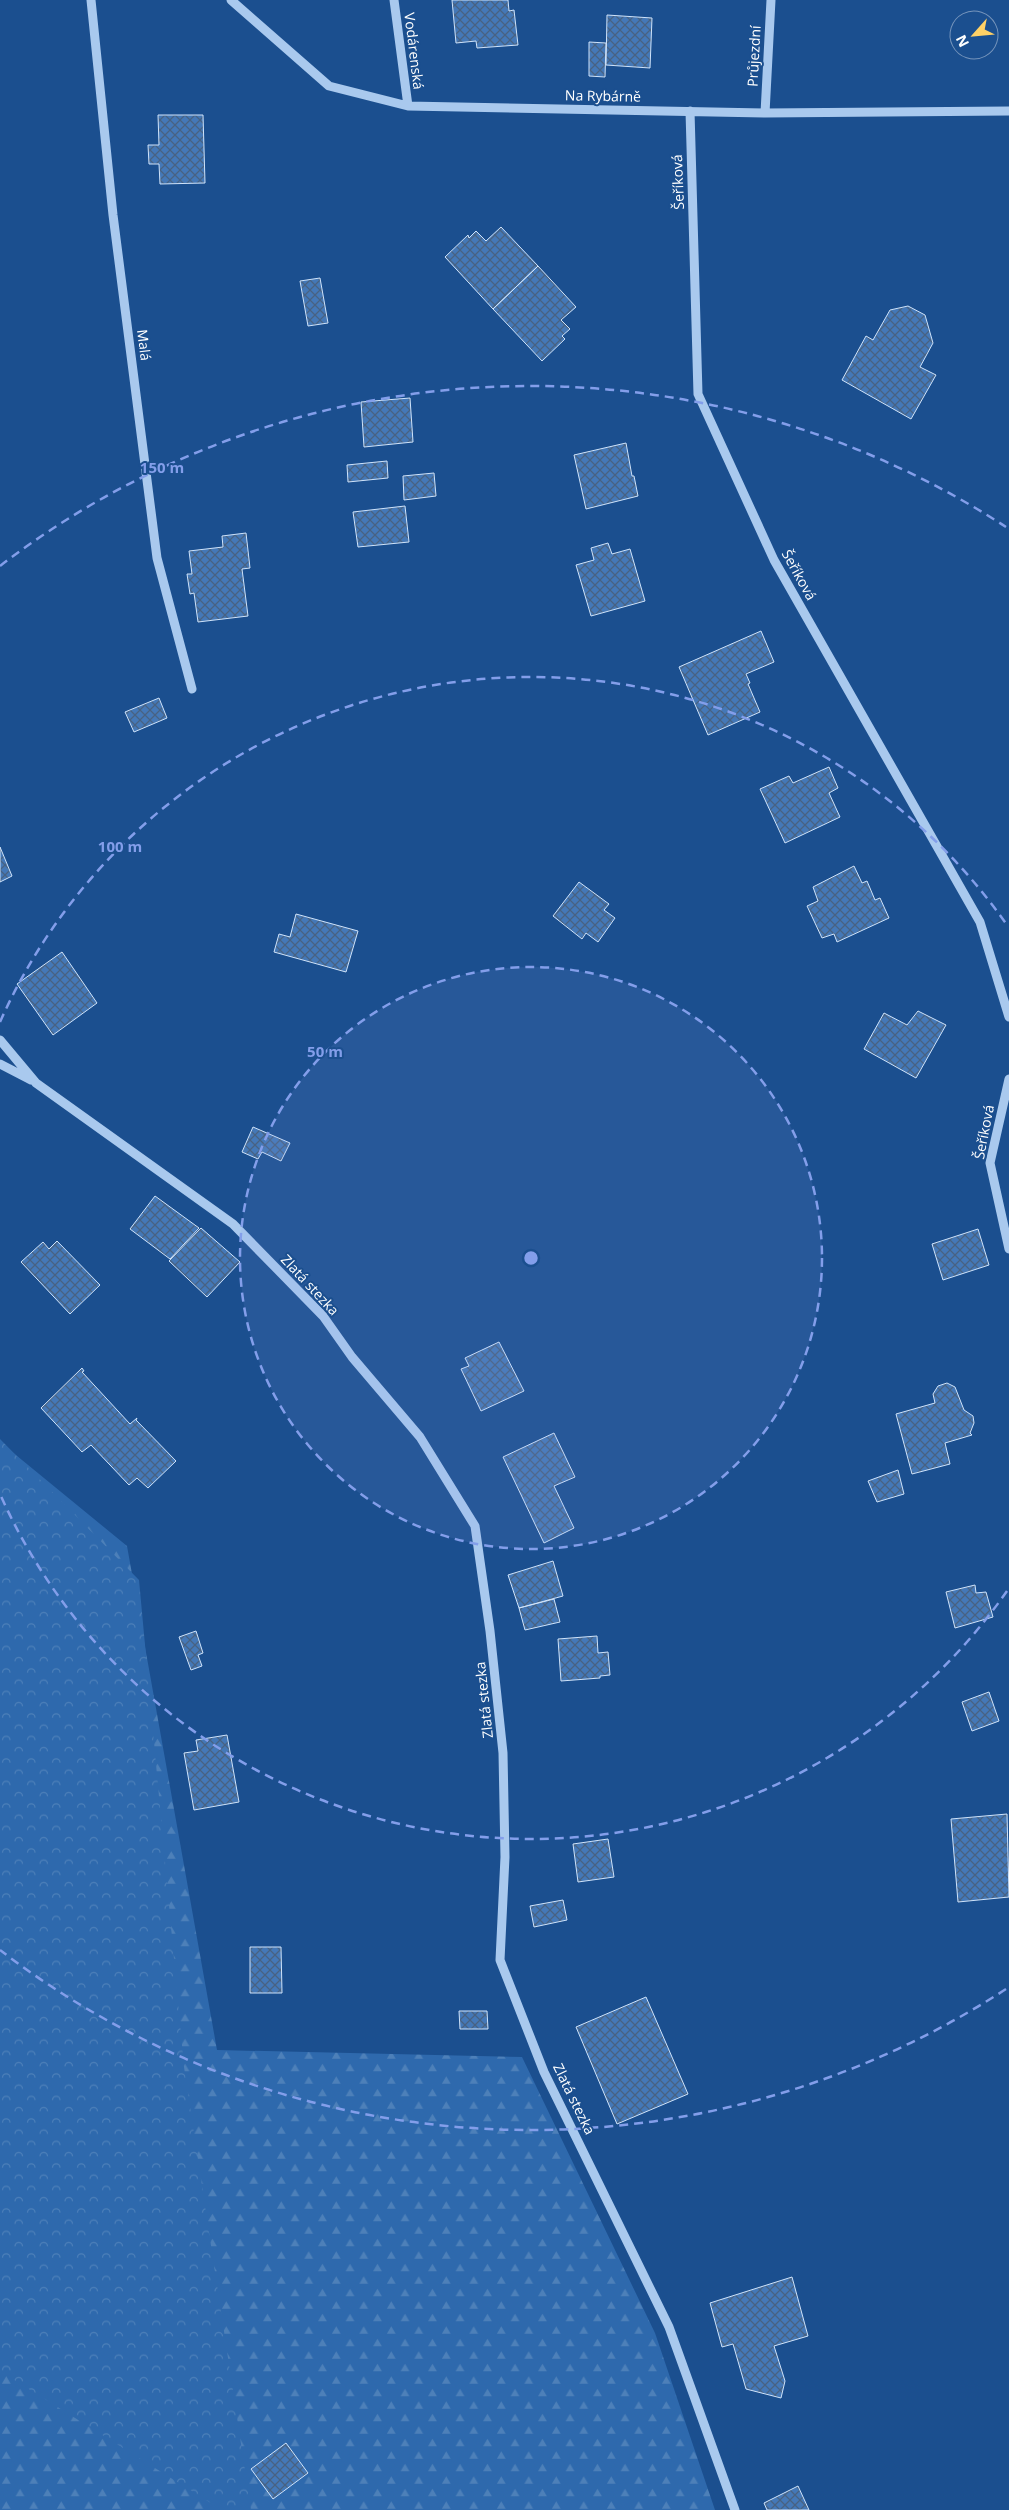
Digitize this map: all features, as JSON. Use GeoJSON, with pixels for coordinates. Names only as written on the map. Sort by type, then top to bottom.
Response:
{"type":"FeatureCollection","features":[{"type":"Feature","properties":{"kind":"street","name":"Malá"},"geometry":{"type":"LineString","coordinates":[[90,0],[113,215],[157,558],[192,689]]}},
{"type":"Feature","properties":{"kind":"street","name":"Na Rybárně"},"geometry":{"type":"LineString","coordinates":[[231,0],[329,86],[408,106],[765,113],[1009,111]]}},
{"type":"Feature","properties":{"kind":"street","name":"Vodárenská"},"geometry":{"type":"LineString","coordinates":[[394,0],[408,106]]}},
{"type":"Feature","properties":{"kind":"street","name":"Průjezdní"},"geometry":{"type":"LineString","coordinates":[[765,113],[772,0]]}},
{"type":"Feature","properties":{"kind":"street","name":"Šeříková"},"geometry":{"type":"LineString","coordinates":[[690,112],[698,394],[774,560],[980,922],[1009,1017]]}},
{"type":"Feature","properties":{"kind":"street","name":"Zlatá stezka"},"geometry":{"type":"LineString","coordinates":[[0,1040],[36,1083],[233,1224],[323,1316],[352,1357],[420,1437],[474,1526],[490,1631],[503,1753],[505,1857],[500,1960],[544,2072],[669,2327],[734,2510]]}},
{"type":"Feature","properties":{"kind":"street"},"geometry":{"type":"LineString","coordinates":[[0,1064],[36,1083]]}},
{"type":"Feature","properties":{"kind":"street","name":"Šeříková"},"geometry":{"type":"LineString","coordinates":[[1009,1079],[990,1163],[1009,1248]]}},
{"type":"Feature","properties":{"kind":"green space"},"geometry":{"type":"Polygon","coordinates":[[[0,1439],[139,1580],[184,2067],[251,2510],[222,2510],[0,2371],[0,1439]]]}},
{"type":"Feature","properties":{"kind":"green space"},"geometry":{"type":"Polygon","coordinates":[[[0,1442],[127,1546],[217,2050],[522,2057],[655,2333],[715,2510],[0,2510],[0,1442]]]}},
{"type":"Feature","properties":{"kind":"building"},"geometry":{"type":"Polygon","coordinates":[[[452,0],[508,0],[509,11],[514,10],[518,45],[477,48],[476,41],[456,43],[452,0]]]}},
{"type":"Feature","properties":{"kind":"building"},"geometry":{"type":"Polygon","coordinates":[[[607,15],[652,18],[650,68],[606,65],[607,15]]]}},
{"type":"Feature","properties":{"kind":"building"},"geometry":{"type":"Polygon","coordinates":[[[589,42],[606,43],[605,77],[589,76],[589,42]]]}},
{"type":"Feature","properties":{"kind":"building"},"geometry":{"type":"Polygon","coordinates":[[[158,115],[203,115],[205,183],[160,184],[159,164],[149,164],[148,145],[159,145],[158,115]]]}},
{"type":"Feature","properties":{"kind":"building"},"geometry":{"type":"Polygon","coordinates":[[[501,227],[538,266],[493,309],[445,257],[468,235],[469,238],[476,231],[486,241],[501,227]]]}},
{"type":"Feature","properties":{"kind":"building"},"geometry":{"type":"Polygon","coordinates":[[[538,266],[576,307],[561,320],[570,329],[562,336],[565,339],[542,361],[493,309],[538,266]]]}},
{"type":"Feature","properties":{"kind":"building"},"geometry":{"type":"Polygon","coordinates":[[[320,278],[328,323],[308,326],[300,281],[320,278]]]}},
{"type":"Feature","properties":{"kind":"building"},"geometry":{"type":"Polygon","coordinates":[[[908,306],[925,315],[933,343],[920,367],[936,375],[911,419],[842,380],[866,336],[873,340],[890,310],[908,306]]]}},
{"type":"Feature","properties":{"kind":"building"},"geometry":{"type":"Polygon","coordinates":[[[410,398],[413,442],[364,447],[361,402],[410,398]]]}},
{"type":"Feature","properties":{"kind":"building"},"geometry":{"type":"Polygon","coordinates":[[[626,443],[638,496],[586,509],[574,455],[626,443]]]}},
{"type":"Feature","properties":{"kind":"building"},"geometry":{"type":"Polygon","coordinates":[[[387,461],[388,478],[348,482],[347,465],[387,461]]]}},
{"type":"Feature","properties":{"kind":"building"},"geometry":{"type":"Polygon","coordinates":[[[434,473],[436,496],[404,500],[403,476],[434,473]]]}},
{"type":"Feature","properties":{"kind":"building"},"geometry":{"type":"Polygon","coordinates":[[[405,506],[409,542],[358,547],[353,512],[405,506]]]}},
{"type":"Feature","properties":{"kind":"building"},"geometry":{"type":"Polygon","coordinates":[[[246,533],[250,568],[242,569],[248,616],[198,622],[194,593],[190,594],[187,574],[192,574],[189,551],[223,547],[222,536],[246,533]]]}},
{"type":"Feature","properties":{"kind":"building"},"geometry":{"type":"Polygon","coordinates":[[[608,543],[612,554],[630,549],[645,601],[591,616],[576,565],[594,560],[591,548],[608,543]]]}},
{"type":"Feature","properties":{"kind":"building"},"geometry":{"type":"Polygon","coordinates":[[[761,631],[774,662],[746,674],[750,683],[748,684],[760,712],[708,735],[679,667],[761,631]]]}},
{"type":"Feature","properties":{"kind":"building"},"geometry":{"type":"Polygon","coordinates":[[[159,698],[167,718],[134,732],[125,712],[159,698]]]}},
{"type":"Feature","properties":{"kind":"building"},"geometry":{"type":"Polygon","coordinates":[[[829,767],[838,788],[829,793],[840,817],[785,843],[760,789],[789,776],[793,783],[829,767]]]}},
{"type":"Feature","properties":{"kind":"building"},"geometry":{"type":"Polygon","coordinates":[[[0,847],[12,876],[0,882],[0,847]]]}},
{"type":"Feature","properties":{"kind":"building"},"geometry":{"type":"Polygon","coordinates":[[[854,866],[862,883],[867,881],[875,900],[880,898],[889,918],[837,942],[834,934],[822,938],[807,906],[818,901],[813,887],[854,866]]]}},
{"type":"Feature","properties":{"kind":"building"},"geometry":{"type":"Polygon","coordinates":[[[579,882],[609,904],[604,910],[615,918],[598,942],[586,933],[582,939],[553,916],[579,882]]]}},
{"type":"Feature","properties":{"kind":"building"},"geometry":{"type":"Polygon","coordinates":[[[296,914],[358,931],[346,972],[274,952],[279,934],[290,937],[296,914]]]}},
{"type":"Feature","properties":{"kind":"building"},"geometry":{"type":"Polygon","coordinates":[[[62,952],[97,1003],[53,1035],[17,984],[62,952]]]}},
{"type":"Feature","properties":{"kind":"building"},"geometry":{"type":"Polygon","coordinates":[[[918,1011],[946,1025],[916,1078],[864,1049],[884,1013],[907,1025],[918,1011]]]}},
{"type":"Feature","properties":{"kind":"building"},"geometry":{"type":"Polygon","coordinates":[[[253,1127],[290,1143],[281,1161],[262,1152],[258,1159],[242,1152],[253,1127]]]}},
{"type":"Feature","properties":{"kind":"building"},"geometry":{"type":"Polygon","coordinates":[[[155,1196],[199,1228],[170,1259],[130,1229],[155,1196]]]}},
{"type":"Feature","properties":{"kind":"building"},"geometry":{"type":"Polygon","coordinates":[[[201,1228],[240,1262],[207,1297],[169,1261],[201,1228]]]}},
{"type":"Feature","properties":{"kind":"building"},"geometry":{"type":"Polygon","coordinates":[[[978,1229],[989,1265],[943,1280],[932,1244],[978,1229]]]}},
{"type":"Feature","properties":{"kind":"building"},"geometry":{"type":"Polygon","coordinates":[[[57,1241],[100,1285],[70,1314],[21,1262],[43,1242],[49,1249],[57,1241]]]}},
{"type":"Feature","properties":{"kind":"building"},"geometry":{"type":"Polygon","coordinates":[[[499,1342],[524,1391],[481,1411],[461,1369],[469,1366],[465,1358],[499,1342]]]}},
{"type":"Feature","properties":{"kind":"building"},"geometry":{"type":"Polygon","coordinates":[[[82,1368],[84,1371],[82,1372],[130,1424],[137,1418],[136,1420],[176,1461],[148,1488],[137,1478],[129,1485],[91,1445],[82,1452],[41,1408],[82,1368]]]}},
{"type":"Feature","properties":{"kind":"building"},"geometry":{"type":"Polygon","coordinates":[[[947,1383],[955,1387],[964,1410],[973,1416],[974,1423],[970,1433],[972,1435],[945,1443],[950,1464],[912,1474],[896,1414],[935,1403],[933,1394],[938,1386],[947,1383]]]}},
{"type":"Feature","properties":{"kind":"building"},"geometry":{"type":"Polygon","coordinates":[[[554,1433],[575,1477],[554,1486],[574,1528],[544,1543],[503,1457],[554,1433]]]}},
{"type":"Feature","properties":{"kind":"building"},"geometry":{"type":"Polygon","coordinates":[[[898,1470],[904,1494],[877,1502],[868,1481],[898,1470]]]}},
{"type":"Feature","properties":{"kind":"building"},"geometry":{"type":"Polygon","coordinates":[[[553,1561],[563,1596],[519,1608],[508,1575],[553,1561]]]}},
{"type":"Feature","properties":{"kind":"building"},"geometry":{"type":"Polygon","coordinates":[[[975,1585],[976,1593],[986,1592],[993,1617],[955,1628],[946,1592],[975,1585]]]}},
{"type":"Feature","properties":{"kind":"building"},"geometry":{"type":"Polygon","coordinates":[[[554,1599],[560,1622],[525,1630],[519,1608],[554,1599]]]}},
{"type":"Feature","properties":{"kind":"building"},"geometry":{"type":"Polygon","coordinates":[[[196,1631],[203,1653],[198,1655],[202,1666],[191,1670],[179,1637],[196,1631]]]}},
{"type":"Feature","properties":{"kind":"building"},"geometry":{"type":"Polygon","coordinates":[[[597,1636],[598,1653],[608,1652],[610,1675],[600,1676],[600,1678],[561,1681],[558,1639],[597,1636]]]}},
{"type":"Feature","properties":{"kind":"building"},"geometry":{"type":"Polygon","coordinates":[[[989,1692],[999,1721],[972,1731],[962,1702],[989,1692]]]}},
{"type":"Feature","properties":{"kind":"building"},"geometry":{"type":"Polygon","coordinates":[[[227,1735],[239,1802],[194,1810],[184,1753],[198,1751],[196,1740],[227,1735]]]}},
{"type":"Feature","properties":{"kind":"building"},"geometry":{"type":"Polygon","coordinates":[[[1007,1814],[1009,1897],[958,1902],[951,1819],[1007,1814]]]}},
{"type":"Feature","properties":{"kind":"building"},"geometry":{"type":"Polygon","coordinates":[[[608,1839],[614,1877],[578,1882],[573,1844],[608,1839]]]}},
{"type":"Feature","properties":{"kind":"building"},"geometry":{"type":"Polygon","coordinates":[[[563,1900],[567,1920],[534,1927],[530,1906],[563,1900]]]}},
{"type":"Feature","properties":{"kind":"building"},"geometry":{"type":"Polygon","coordinates":[[[250,1947],[281,1947],[282,1993],[250,1993],[250,1947]]]}},
{"type":"Feature","properties":{"kind":"building"},"geometry":{"type":"Polygon","coordinates":[[[646,1997],[688,2094],[617,2124],[576,2027],[646,1997]]]}},
{"type":"Feature","properties":{"kind":"building"},"geometry":{"type":"Polygon","coordinates":[[[459,2011],[487,2011],[488,2029],[460,2029],[459,2011]]]}},
{"type":"Feature","properties":{"kind":"building"},"geometry":{"type":"Polygon","coordinates":[[[792,2277],[808,2336],[774,2346],[785,2381],[781,2398],[746,2389],[733,2344],[722,2347],[710,2303],[792,2277]]]}},
{"type":"Feature","properties":{"kind":"building"},"geometry":{"type":"Polygon","coordinates":[[[286,2443],[308,2473],[273,2499],[251,2469],[286,2443]]]}},
{"type":"Feature","properties":{"kind":"building"},"geometry":{"type":"Polygon","coordinates":[[[798,2486],[809,2510],[767,2510],[764,2503],[798,2486]]]}}]}
